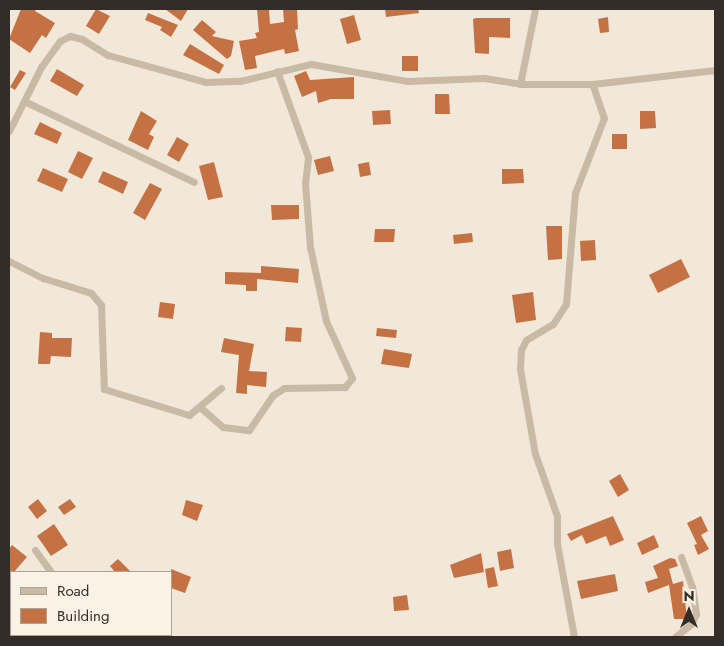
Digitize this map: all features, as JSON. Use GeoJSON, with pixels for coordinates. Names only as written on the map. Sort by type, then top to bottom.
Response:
{"type":"FeatureCollection","features":[{"type":"Feature","properties":{"kind":"street"},"geometry":{"type":"LineString","coordinates":[[520,84],[535,9]]}},
{"type":"Feature","properties":{"kind":"street"},"geometry":{"type":"LineString","coordinates":[[9,131],[46,61],[60,41],[70,36],[82,39],[108,55],[206,82],[240,81],[311,64],[407,81],[484,78],[520,84],[592,84],[715,70]]}},
{"type":"Feature","properties":{"kind":"street"},"geometry":{"type":"LineString","coordinates":[[201,408],[222,427],[249,430],[273,395],[284,388],[345,387],[352,378],[326,321],[310,247],[306,183],[308,157],[277,71]]}},
{"type":"Feature","properties":{"kind":"street"},"geometry":{"type":"LineString","coordinates":[[574,637],[557,543],[556,516],[534,454],[520,369],[521,350],[526,340],[553,324],[566,304],[575,193],[604,118],[592,84]]}},
{"type":"Feature","properties":{"kind":"street"},"geometry":{"type":"LineString","coordinates":[[24,101],[194,182]]}},
{"type":"Feature","properties":{"kind":"street"},"geometry":{"type":"LineString","coordinates":[[9,261],[43,278],[91,293],[101,305],[104,389],[189,415],[201,408],[221,388]]}},
{"type":"Feature","properties":{"kind":"street"},"geometry":{"type":"LineString","coordinates":[[35,550],[50,571]]}},
{"type":"Feature","properties":{"kind":"street"},"geometry":{"type":"LineString","coordinates":[[675,637],[691,624],[696,614],[692,587],[680,557]]}},
{"type":"Feature","properties":{"kind":"building"},"geometry":{"type":"Polygon","coordinates":[[[21,9],[36,9],[35,11],[55,23],[46,38],[42,35],[30,53],[9,39],[21,9]]]}},
{"type":"Feature","properties":{"kind":"building"},"geometry":{"type":"Polygon","coordinates":[[[96,9],[110,16],[99,34],[86,26],[96,9]]]}},
{"type":"Feature","properties":{"kind":"building"},"geometry":{"type":"Polygon","coordinates":[[[165,9],[188,9],[181,21],[165,9]]]}},
{"type":"Feature","properties":{"kind":"building"},"geometry":{"type":"Polygon","coordinates":[[[257,9],[269,9],[270,24],[284,22],[283,9],[297,9],[298,29],[295,30],[299,51],[285,54],[284,49],[255,56],[257,68],[245,70],[239,41],[257,38],[255,33],[259,32],[257,9]]]}},
{"type":"Feature","properties":{"kind":"building"},"geometry":{"type":"Polygon","coordinates":[[[385,9],[418,9],[419,13],[386,17],[385,9]]]}},
{"type":"Feature","properties":{"kind":"building"},"geometry":{"type":"Polygon","coordinates":[[[148,13],[178,25],[171,37],[160,30],[162,27],[145,20],[148,13]]]}},
{"type":"Feature","properties":{"kind":"building"},"geometry":{"type":"Polygon","coordinates":[[[354,15],[361,40],[347,44],[340,19],[354,15]]]}},
{"type":"Feature","properties":{"kind":"building"},"geometry":{"type":"Polygon","coordinates":[[[608,17],[609,32],[600,33],[598,19],[608,17]]]}},
{"type":"Feature","properties":{"kind":"building"},"geometry":{"type":"Polygon","coordinates":[[[510,18],[510,38],[489,37],[489,54],[475,53],[473,19],[510,18]]]}},
{"type":"Feature","properties":{"kind":"building"},"geometry":{"type":"Polygon","coordinates":[[[202,20],[216,32],[212,36],[234,41],[231,56],[227,59],[193,30],[202,20]]]}},
{"type":"Feature","properties":{"kind":"building"},"geometry":{"type":"Polygon","coordinates":[[[190,44],[224,65],[219,74],[183,55],[190,44]]]}},
{"type":"Feature","properties":{"kind":"building"},"geometry":{"type":"Polygon","coordinates":[[[402,56],[418,56],[418,71],[402,71],[402,56]]]}},
{"type":"Feature","properties":{"kind":"building"},"geometry":{"type":"Polygon","coordinates":[[[57,69],[84,85],[77,96],[50,81],[57,69]]]}},
{"type":"Feature","properties":{"kind":"building"},"geometry":{"type":"Polygon","coordinates":[[[20,70],[26,73],[15,90],[10,87],[20,70]]]}},
{"type":"Feature","properties":{"kind":"building"},"geometry":{"type":"Polygon","coordinates":[[[306,71],[310,80],[354,77],[354,99],[331,99],[318,103],[316,91],[302,97],[294,76],[306,71]]]}},
{"type":"Feature","properties":{"kind":"building"},"geometry":{"type":"Polygon","coordinates":[[[435,94],[449,94],[450,114],[435,114],[435,94]]]}},
{"type":"Feature","properties":{"kind":"building"},"geometry":{"type":"Polygon","coordinates":[[[390,110],[391,124],[373,125],[372,111],[390,110]]]}},
{"type":"Feature","properties":{"kind":"building"},"geometry":{"type":"Polygon","coordinates":[[[141,111],[157,121],[149,134],[154,137],[148,150],[128,140],[141,111]]]}},
{"type":"Feature","properties":{"kind":"building"},"geometry":{"type":"Polygon","coordinates":[[[640,111],[655,111],[656,128],[640,129],[640,111]]]}},
{"type":"Feature","properties":{"kind":"building"},"geometry":{"type":"Polygon","coordinates":[[[40,122],[62,133],[57,144],[34,134],[40,122]]]}},
{"type":"Feature","properties":{"kind":"building"},"geometry":{"type":"Polygon","coordinates":[[[612,134],[627,134],[627,149],[612,149],[612,134]]]}},
{"type":"Feature","properties":{"kind":"building"},"geometry":{"type":"Polygon","coordinates":[[[177,137],[189,144],[179,162],[167,155],[177,137]]]}},
{"type":"Feature","properties":{"kind":"building"},"geometry":{"type":"Polygon","coordinates":[[[78,151],[93,158],[82,179],[68,172],[78,151]]]}},
{"type":"Feature","properties":{"kind":"building"},"geometry":{"type":"Polygon","coordinates":[[[330,156],[334,171],[318,175],[314,160],[330,156]]]}},
{"type":"Feature","properties":{"kind":"building"},"geometry":{"type":"Polygon","coordinates":[[[214,162],[223,197],[208,200],[199,166],[214,162]]]}},
{"type":"Feature","properties":{"kind":"building"},"geometry":{"type":"Polygon","coordinates":[[[369,162],[371,175],[360,177],[358,164],[369,162]]]}},
{"type":"Feature","properties":{"kind":"building"},"geometry":{"type":"Polygon","coordinates":[[[43,168],[68,179],[62,192],[37,181],[43,168]]]}},
{"type":"Feature","properties":{"kind":"building"},"geometry":{"type":"Polygon","coordinates":[[[502,169],[523,169],[524,183],[502,184],[502,169]]]}},
{"type":"Feature","properties":{"kind":"building"},"geometry":{"type":"Polygon","coordinates":[[[103,171],[128,182],[123,194],[98,182],[103,171]]]}},
{"type":"Feature","properties":{"kind":"building"},"geometry":{"type":"Polygon","coordinates":[[[150,183],[162,189],[145,220],[133,213],[150,183]]]}},
{"type":"Feature","properties":{"kind":"building"},"geometry":{"type":"Polygon","coordinates":[[[271,205],[299,205],[299,219],[272,220],[271,205]]]}},
{"type":"Feature","properties":{"kind":"building"},"geometry":{"type":"Polygon","coordinates":[[[546,226],[562,226],[562,259],[548,260],[546,226]]]}},
{"type":"Feature","properties":{"kind":"building"},"geometry":{"type":"Polygon","coordinates":[[[375,229],[395,229],[394,242],[374,242],[375,229]]]}},
{"type":"Feature","properties":{"kind":"building"},"geometry":{"type":"Polygon","coordinates":[[[472,233],[473,242],[454,244],[453,235],[472,233]]]}},
{"type":"Feature","properties":{"kind":"building"},"geometry":{"type":"Polygon","coordinates":[[[595,240],[596,260],[581,261],[580,241],[595,240]]]}},
{"type":"Feature","properties":{"kind":"building"},"geometry":{"type":"Polygon","coordinates":[[[681,259],[690,277],[658,293],[649,275],[681,259]]]}},
{"type":"Feature","properties":{"kind":"building"},"geometry":{"type":"Polygon","coordinates":[[[261,266],[299,269],[298,283],[257,279],[257,291],[246,291],[246,285],[225,284],[225,272],[261,273],[261,266]]]}},
{"type":"Feature","properties":{"kind":"building"},"geometry":{"type":"Polygon","coordinates":[[[533,292],[536,320],[516,323],[512,295],[533,292]]]}},
{"type":"Feature","properties":{"kind":"building"},"geometry":{"type":"Polygon","coordinates":[[[160,302],[175,304],[173,319],[158,317],[160,302]]]}},
{"type":"Feature","properties":{"kind":"building"},"geometry":{"type":"Polygon","coordinates":[[[286,327],[302,328],[301,342],[285,341],[286,327]]]}},
{"type":"Feature","properties":{"kind":"building"},"geometry":{"type":"Polygon","coordinates":[[[377,328],[397,330],[396,338],[376,336],[377,328]]]}},
{"type":"Feature","properties":{"kind":"building"},"geometry":{"type":"Polygon","coordinates":[[[40,332],[52,333],[52,338],[72,338],[71,357],[51,356],[50,364],[38,364],[40,332]]]}},
{"type":"Feature","properties":{"kind":"building"},"geometry":{"type":"Polygon","coordinates":[[[224,338],[254,344],[249,371],[267,372],[266,387],[247,385],[247,394],[236,393],[239,355],[221,352],[224,338]]]}},
{"type":"Feature","properties":{"kind":"building"},"geometry":{"type":"Polygon","coordinates":[[[384,349],[412,354],[409,368],[381,364],[384,349]]]}},
{"type":"Feature","properties":{"kind":"building"},"geometry":{"type":"Polygon","coordinates":[[[620,474],[629,490],[618,497],[609,481],[620,474]]]}},
{"type":"Feature","properties":{"kind":"building"},"geometry":{"type":"Polygon","coordinates":[[[38,499],[47,511],[37,519],[28,507],[38,499]]]}},
{"type":"Feature","properties":{"kind":"building"},"geometry":{"type":"Polygon","coordinates":[[[70,499],[76,507],[64,515],[58,507],[70,499]]]}},
{"type":"Feature","properties":{"kind":"building"},"geometry":{"type":"Polygon","coordinates":[[[186,500],[203,505],[197,521],[182,515],[186,500]]]}},
{"type":"Feature","properties":{"kind":"building"},"geometry":{"type":"Polygon","coordinates":[[[613,516],[624,540],[610,546],[606,536],[586,544],[582,535],[571,541],[567,534],[613,516]]]}},
{"type":"Feature","properties":{"kind":"building"},"geometry":{"type":"Polygon","coordinates":[[[701,516],[708,531],[701,535],[709,549],[698,555],[694,545],[697,544],[687,523],[701,516]]]}},
{"type":"Feature","properties":{"kind":"building"},"geometry":{"type":"Polygon","coordinates":[[[54,524],[68,545],[51,556],[37,536],[54,524]]]}},
{"type":"Feature","properties":{"kind":"building"},"geometry":{"type":"Polygon","coordinates":[[[654,535],[659,547],[642,555],[637,543],[654,535]]]}},
{"type":"Feature","properties":{"kind":"building"},"geometry":{"type":"Polygon","coordinates":[[[12,545],[27,557],[15,571],[10,572],[9,572],[9,549],[12,545]]]}},
{"type":"Feature","properties":{"kind":"building"},"geometry":{"type":"Polygon","coordinates":[[[511,549],[514,568],[500,571],[497,552],[511,549]]]}},
{"type":"Feature","properties":{"kind":"building"},"geometry":{"type":"Polygon","coordinates":[[[481,553],[484,572],[454,578],[450,565],[481,553]]]}},
{"type":"Feature","properties":{"kind":"building"},"geometry":{"type":"Polygon","coordinates":[[[670,558],[675,559],[678,566],[669,569],[673,584],[683,581],[687,619],[674,619],[669,585],[648,593],[645,582],[658,578],[653,566],[670,558]]]}},
{"type":"Feature","properties":{"kind":"building"},"geometry":{"type":"Polygon","coordinates":[[[118,559],[130,571],[114,571],[110,566],[118,559]]]}},
{"type":"Feature","properties":{"kind":"building"},"geometry":{"type":"Polygon","coordinates":[[[494,567],[498,586],[488,588],[485,569],[494,567]]]}},
{"type":"Feature","properties":{"kind":"building"},"geometry":{"type":"Polygon","coordinates":[[[171,569],[191,577],[185,593],[172,588],[171,569]]]}},
{"type":"Feature","properties":{"kind":"building"},"geometry":{"type":"Polygon","coordinates":[[[615,574],[618,591],[581,599],[577,581],[615,574]]]}},
{"type":"Feature","properties":{"kind":"building"},"geometry":{"type":"Polygon","coordinates":[[[407,595],[409,610],[394,611],[393,597],[407,595]]]}}]}
